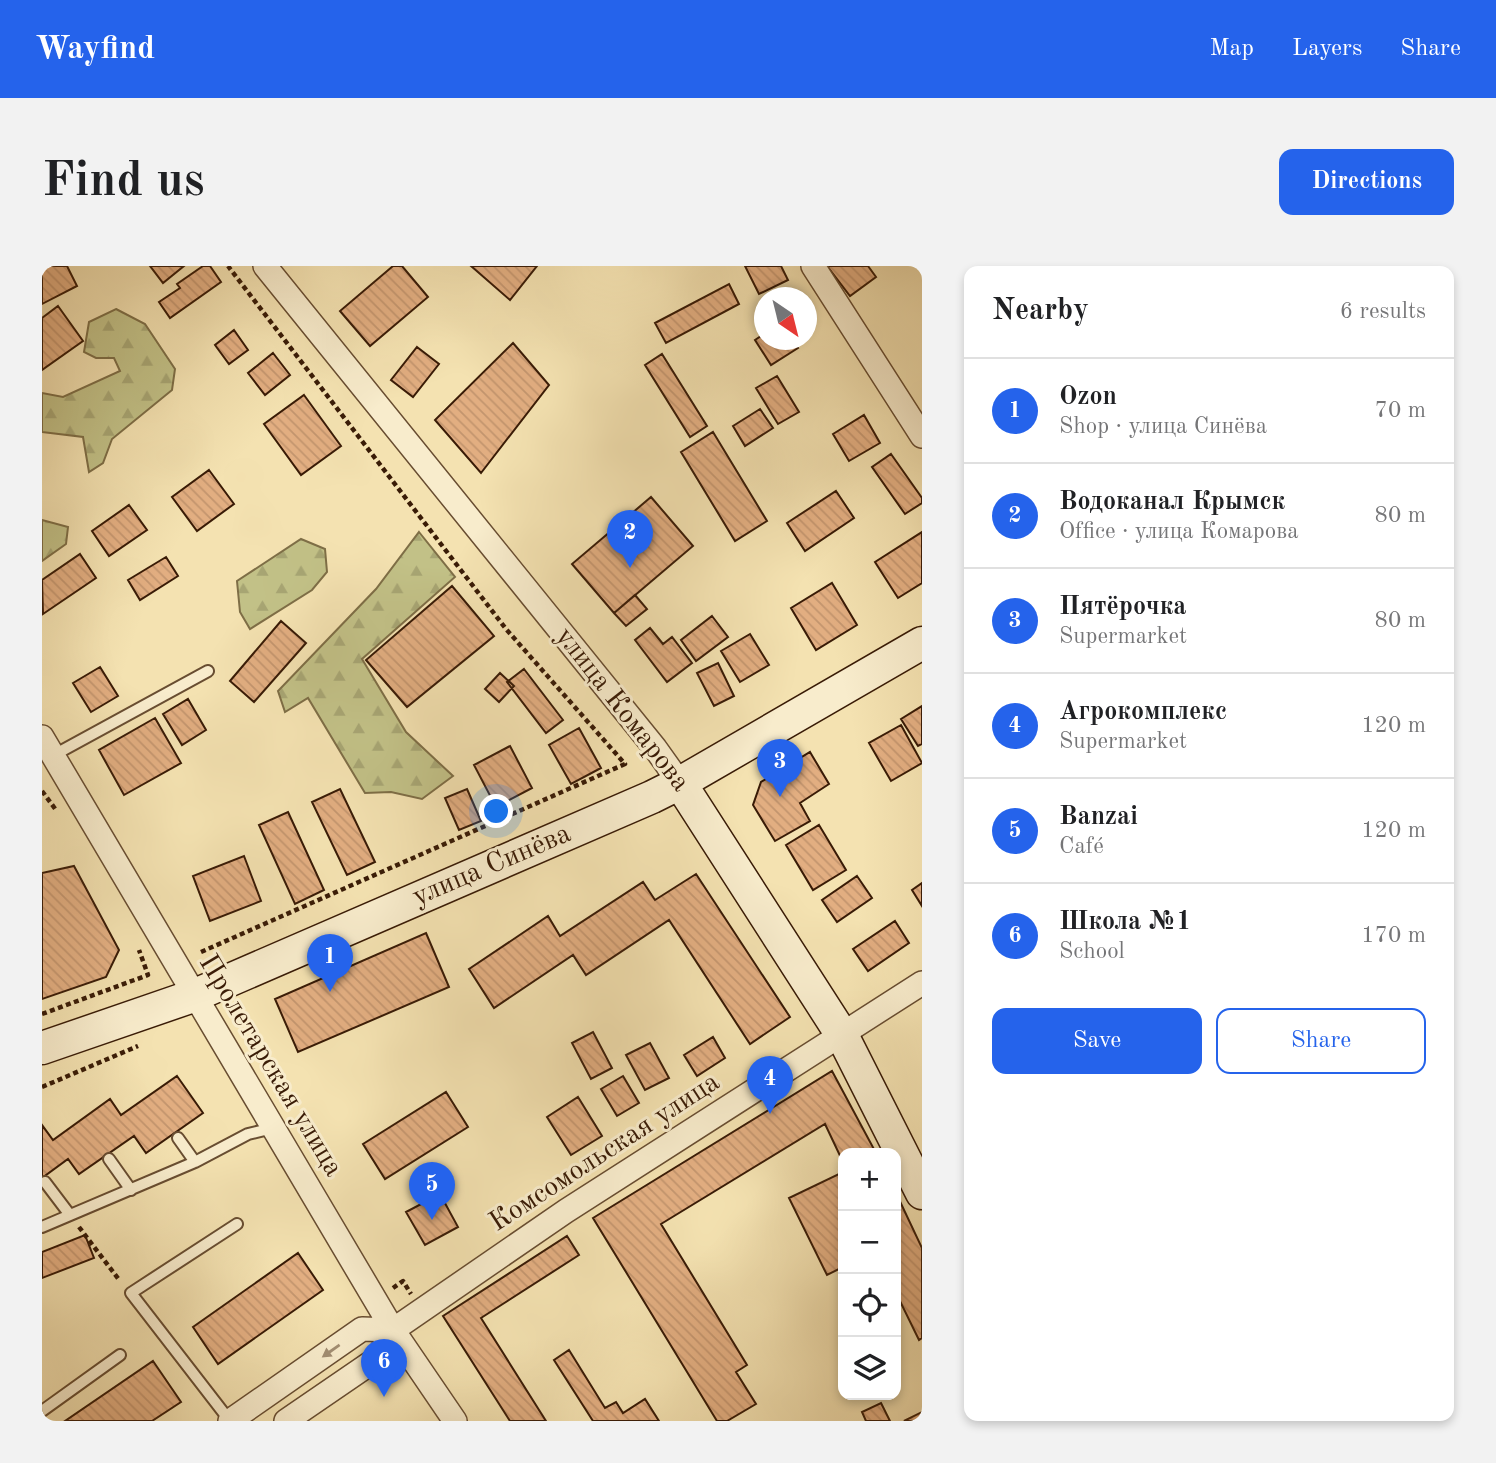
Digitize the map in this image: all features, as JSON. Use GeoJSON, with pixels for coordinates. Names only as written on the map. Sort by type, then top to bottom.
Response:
{"type":"FeatureCollection","features":[{"type":"Feature","properties":{"kind":"main road","name":"улица Синёва"},"geometry":{"type":"LineString","coordinates":[[42,1048],[192,996],[680,783],[922,643]]}},
{"type":"Feature","properties":{"kind":"main road","name":"улица Комарова"},"geometry":{"type":"LineString","coordinates":[[680,783],[842,1035],[922,1193]]}},
{"type":"Feature","properties":{"kind":"street","name":"улица Комарова"},"geometry":{"type":"LineString","coordinates":[[265,266],[655,748],[680,783]]}},
{"type":"Feature","properties":{"kind":"street"},"geometry":{"type":"LineString","coordinates":[[813,266],[922,436]]}},
{"type":"Feature","properties":{"kind":"street","name":"Пролетарская улица"},"geometry":{"type":"LineString","coordinates":[[48,746],[192,996],[393,1330],[455,1421]]}},
{"type":"Feature","properties":{"kind":"street","name":"Комсомольская улица"},"geometry":{"type":"LineString","coordinates":[[286,1421],[378,1358],[393,1330],[566,1210],[922,983]]}},
{"type":"Feature","properties":{"kind":"street"},"geometry":{"type":"LineString","coordinates":[[230,1421],[362,1329],[393,1330]]}},
{"type":"Feature","properties":{"kind":"lane"},"geometry":{"type":"LineString","coordinates":[[48,746],[208,671]]}},
{"type":"Feature","properties":{"kind":"lane"},"geometry":{"type":"LineString","coordinates":[[42,1227],[195,1162],[248,1134],[273,1128]]}},
{"type":"Feature","properties":{"kind":"lane"},"geometry":{"type":"LineString","coordinates":[[178,1138],[195,1162]]}},
{"type":"Feature","properties":{"kind":"lane"},"geometry":{"type":"LineString","coordinates":[[109,1159],[131,1189]]}},
{"type":"Feature","properties":{"kind":"lane"},"geometry":{"type":"LineString","coordinates":[[45,1182],[70,1215]]}},
{"type":"Feature","properties":{"kind":"lane"},"geometry":{"type":"LineString","coordinates":[[230,1421],[131,1293],[237,1224]]}},
{"type":"Feature","properties":{"kind":"lane"},"geometry":{"type":"LineString","coordinates":[[42,1411],[120,1356]]}},
{"type":"Feature","properties":{"kind":"path"},"geometry":{"type":"LineString","coordinates":[[201,952],[625,764],[506,629],[228,266]]}},
{"type":"Feature","properties":{"kind":"path"},"geometry":{"type":"LineString","coordinates":[[42,1014],[148,975]]}},
{"type":"Feature","properties":{"kind":"path"},"geometry":{"type":"LineString","coordinates":[[42,1087],[144,1044]]}},
{"type":"Feature","properties":{"kind":"path"},"geometry":{"type":"LineString","coordinates":[[70,1215],[116,1278]]}},
{"type":"Feature","properties":{"kind":"path"},"geometry":{"type":"LineString","coordinates":[[387,1291],[403,1281],[414,1299]]}},
{"type":"Feature","properties":{"kind":"green space"},"geometry":{"type":"Polygon","coordinates":[[[116,309],[145,324],[175,369],[172,390],[112,439],[103,463],[89,472],[83,437],[42,432],[42,393],[63,397],[120,371],[114,358],[96,358],[84,352],[89,322],[116,309]]]}},
{"type":"Feature","properties":{"kind":"green space"},"geometry":{"type":"Polygon","coordinates":[[[42,520],[68,527],[66,544],[42,561],[42,520]]]}},
{"type":"Feature","properties":{"kind":"green space"},"geometry":{"type":"Polygon","coordinates":[[[419,532],[455,577],[362,659],[406,732],[453,776],[422,799],[391,792],[365,793],[308,698],[285,712],[278,691],[376,589],[419,532]]]}},
{"type":"Feature","properties":{"kind":"green space"},"geometry":{"type":"Polygon","coordinates":[[[301,539],[325,549],[327,572],[312,590],[250,629],[240,612],[237,581],[301,539]]]}},
{"type":"Feature","properties":{"kind":"building"},"geometry":{"type":"Polygon","coordinates":[[[42,266],[67,266],[77,286],[42,304],[42,266]]]}},
{"type":"Feature","properties":{"kind":"building"},"geometry":{"type":"Polygon","coordinates":[[[150,266],[184,266],[163,283],[150,266]]]}},
{"type":"Feature","properties":{"kind":"building"},"geometry":{"type":"Polygon","coordinates":[[[203,266],[210,266],[221,282],[170,318],[159,302],[180,288],[177,284],[203,266]]]}},
{"type":"Feature","properties":{"kind":"building"},"geometry":{"type":"Polygon","coordinates":[[[393,266],[402,266],[428,297],[370,346],[340,311],[393,266]]]}},
{"type":"Feature","properties":{"kind":"building"},"geometry":{"type":"Polygon","coordinates":[[[471,266],[537,266],[510,300],[471,266]]]}},
{"type":"Feature","properties":{"kind":"building"},"geometry":{"type":"Polygon","coordinates":[[[745,266],[781,266],[788,280],[774,287],[756,287],[745,266]]]}},
{"type":"Feature","properties":{"kind":"building"},"geometry":{"type":"Polygon","coordinates":[[[827,266],[868,266],[876,277],[850,296],[827,266]]]}},
{"type":"Feature","properties":{"kind":"building"},"geometry":{"type":"Polygon","coordinates":[[[729,284],[739,304],[666,343],[655,323],[729,284]]]}},
{"type":"Feature","properties":{"kind":"building"},"geometry":{"type":"Polygon","coordinates":[[[58,306],[83,341],[42,370],[42,318],[58,306]]]}},
{"type":"Feature","properties":{"kind":"building"},"geometry":{"type":"Polygon","coordinates":[[[234,330],[248,350],[229,364],[215,345],[234,330]]]}},
{"type":"Feature","properties":{"kind":"building"},"geometry":{"type":"Polygon","coordinates":[[[513,343],[549,385],[481,473],[435,420],[513,343]]]}},
{"type":"Feature","properties":{"kind":"building"},"geometry":{"type":"Polygon","coordinates":[[[417,347],[439,364],[413,397],[391,380],[417,347]]]}},
{"type":"Feature","properties":{"kind":"building"},"geometry":{"type":"Polygon","coordinates":[[[761,350],[795,350],[771,365],[761,350]]]}},
{"type":"Feature","properties":{"kind":"building"},"geometry":{"type":"Polygon","coordinates":[[[273,353],[290,375],[265,395],[248,373],[273,353]]]}},
{"type":"Feature","properties":{"kind":"building"},"geometry":{"type":"Polygon","coordinates":[[[662,354],[707,426],[690,437],[645,365],[662,354]]]}},
{"type":"Feature","properties":{"kind":"building"},"geometry":{"type":"Polygon","coordinates":[[[777,376],[799,412],[778,424],[756,388],[777,376]]]}},
{"type":"Feature","properties":{"kind":"building"},"geometry":{"type":"Polygon","coordinates":[[[304,395],[341,446],[301,475],[264,424],[304,395]]]}},
{"type":"Feature","properties":{"kind":"building"},"geometry":{"type":"Polygon","coordinates":[[[760,409],[773,428],[745,446],[733,426],[760,409]]]}},
{"type":"Feature","properties":{"kind":"building"},"geometry":{"type":"Polygon","coordinates":[[[864,415],[880,443],[849,461],[833,434],[864,415]]]}},
{"type":"Feature","properties":{"kind":"building"},"geometry":{"type":"Polygon","coordinates":[[[713,432],[767,521],[735,541],[681,452],[713,432]]]}},
{"type":"Feature","properties":{"kind":"building"},"geometry":{"type":"Polygon","coordinates":[[[891,454],[922,498],[922,503],[905,514],[872,467],[891,454]]]}},
{"type":"Feature","properties":{"kind":"building"},"geometry":{"type":"Polygon","coordinates":[[[209,470],[234,504],[197,531],[172,497],[209,470]]]}},
{"type":"Feature","properties":{"kind":"building"},"geometry":{"type":"Polygon","coordinates":[[[836,491],[854,518],[805,551],[787,523],[836,491]]]}},
{"type":"Feature","properties":{"kind":"building"},"geometry":{"type":"Polygon","coordinates":[[[651,497],[693,546],[614,613],[572,564],[651,497]]]}},
{"type":"Feature","properties":{"kind":"building"},"geometry":{"type":"Polygon","coordinates":[[[129,505],[147,530],[109,556],[92,531],[129,505]]]}},
{"type":"Feature","properties":{"kind":"building"},"geometry":{"type":"Polygon","coordinates":[[[922,532],[922,583],[898,598],[875,562],[922,532]]]}},
{"type":"Feature","properties":{"kind":"building"},"geometry":{"type":"Polygon","coordinates":[[[80,554],[96,578],[43,614],[42,580],[80,554]]]}},
{"type":"Feature","properties":{"kind":"building"},"geometry":{"type":"Polygon","coordinates":[[[166,557],[178,576],[140,600],[128,580],[166,557]]]}},
{"type":"Feature","properties":{"kind":"building"},"geometry":{"type":"Polygon","coordinates":[[[832,583],[857,625],[816,650],[791,608],[832,583]]]}},
{"type":"Feature","properties":{"kind":"building"},"geometry":{"type":"Polygon","coordinates":[[[452,586],[494,636],[407,707],[366,660],[452,586]]]}},
{"type":"Feature","properties":{"kind":"building"},"geometry":{"type":"Polygon","coordinates":[[[635,595],[647,609],[626,626],[614,613],[635,595]]]}},
{"type":"Feature","properties":{"kind":"building"},"geometry":{"type":"Polygon","coordinates":[[[712,616],[728,637],[696,661],[681,640],[712,616]]]}},
{"type":"Feature","properties":{"kind":"building"},"geometry":{"type":"Polygon","coordinates":[[[281,621],[306,643],[254,702],[230,681],[281,621]]]}},
{"type":"Feature","properties":{"kind":"building"},"geometry":{"type":"Polygon","coordinates":[[[650,628],[663,644],[672,637],[692,663],[667,682],[635,640],[650,628]]]}},
{"type":"Feature","properties":{"kind":"building"},"geometry":{"type":"Polygon","coordinates":[[[750,634],[769,665],[740,682],[721,651],[750,634]]]}},
{"type":"Feature","properties":{"kind":"building"},"geometry":{"type":"Polygon","coordinates":[[[718,663],[734,696],[714,706],[697,673],[718,663]]]}},
{"type":"Feature","properties":{"kind":"building"},"geometry":{"type":"Polygon","coordinates":[[[100,667],[118,696],[91,712],[73,683],[100,667]]]}},
{"type":"Feature","properties":{"kind":"building"},"geometry":{"type":"Polygon","coordinates":[[[524,669],[563,720],[546,733],[507,682],[524,669]]]}},
{"type":"Feature","properties":{"kind":"building"},"geometry":{"type":"Polygon","coordinates":[[[500,673],[514,686],[499,702],[485,689],[500,673]]]}},
{"type":"Feature","properties":{"kind":"building"},"geometry":{"type":"Polygon","coordinates":[[[188,699],[206,730],[182,745],[163,714],[188,699]]]}},
{"type":"Feature","properties":{"kind":"building"},"geometry":{"type":"Polygon","coordinates":[[[922,706],[922,744],[918,746],[901,719],[922,706]]]}},
{"type":"Feature","properties":{"kind":"building"},"geometry":{"type":"Polygon","coordinates":[[[155,718],[181,763],[124,795],[99,750],[155,718]]]}},
{"type":"Feature","properties":{"kind":"building"},"geometry":{"type":"Polygon","coordinates":[[[901,725],[922,763],[891,781],[869,743],[901,725]]]}},
{"type":"Feature","properties":{"kind":"building"},"geometry":{"type":"Polygon","coordinates":[[[579,728],[601,768],[571,784],[549,745],[579,728]]]}},
{"type":"Feature","properties":{"kind":"building"},"geometry":{"type":"Polygon","coordinates":[[[510,746],[532,788],[496,807],[474,765],[510,746]]]}},
{"type":"Feature","properties":{"kind":"building"},"geometry":{"type":"Polygon","coordinates":[[[810,752],[829,784],[800,803],[810,821],[775,841],[753,805],[761,782],[810,752]]]}},
{"type":"Feature","properties":{"kind":"building"},"geometry":{"type":"Polygon","coordinates":[[[340,789],[375,862],[347,875],[312,802],[340,789]]]}},
{"type":"Feature","properties":{"kind":"building"},"geometry":{"type":"Polygon","coordinates":[[[467,789],[481,821],[459,830],[445,798],[467,789]]]}},
{"type":"Feature","properties":{"kind":"building"},"geometry":{"type":"Polygon","coordinates":[[[288,812],[324,890],[295,904],[259,825],[288,812]]]}},
{"type":"Feature","properties":{"kind":"building"},"geometry":{"type":"Polygon","coordinates":[[[819,825],[846,870],[813,890],[786,845],[819,825]]]}},
{"type":"Feature","properties":{"kind":"building"},"geometry":{"type":"Polygon","coordinates":[[[244,856],[261,901],[210,921],[193,876],[244,856]]]}},
{"type":"Feature","properties":{"kind":"building"},"geometry":{"type":"Polygon","coordinates":[[[74,866],[119,950],[106,977],[42,999],[42,873],[74,866]]]}},
{"type":"Feature","properties":{"kind":"building"},"geometry":{"type":"Polygon","coordinates":[[[696,874],[790,1017],[750,1044],[669,920],[586,975],[573,955],[494,1008],[469,969],[548,916],[560,936],[643,882],[655,900],[696,874]]]}},
{"type":"Feature","properties":{"kind":"building"},"geometry":{"type":"Polygon","coordinates":[[[857,876],[872,898],[837,922],[822,900],[857,876]]]}},
{"type":"Feature","properties":{"kind":"building"},"geometry":{"type":"Polygon","coordinates":[[[922,883],[922,906],[912,890],[922,883]]]}},
{"type":"Feature","properties":{"kind":"building"},"geometry":{"type":"Polygon","coordinates":[[[895,921],[909,943],[868,971],[853,949],[895,921]]]}},
{"type":"Feature","properties":{"kind":"building"},"geometry":{"type":"Polygon","coordinates":[[[426,933],[449,987],[298,1052],[275,999],[426,933]]]}},
{"type":"Feature","properties":{"kind":"building"},"geometry":{"type":"Polygon","coordinates":[[[593,1032],[612,1068],[591,1079],[572,1043],[593,1032]]]}},
{"type":"Feature","properties":{"kind":"building"},"geometry":{"type":"Polygon","coordinates":[[[713,1037],[725,1058],[697,1076],[684,1055],[713,1037]]]}},
{"type":"Feature","properties":{"kind":"building"},"geometry":{"type":"Polygon","coordinates":[[[650,1043],[669,1078],[645,1090],[626,1055],[650,1043]]]}},
{"type":"Feature","properties":{"kind":"building"},"geometry":{"type":"Polygon","coordinates":[[[832,1071],[873,1148],[838,1148],[838,1151],[825,1124],[661,1224],[747,1365],[736,1372],[756,1404],[727,1421],[717,1421],[593,1218],[832,1071]]]}},
{"type":"Feature","properties":{"kind":"building"},"geometry":{"type":"Polygon","coordinates":[[[177,1076],[203,1113],[146,1153],[134,1136],[79,1174],[68,1159],[42,1178],[42,1125],[53,1140],[110,1099],[121,1115],[177,1076]]]}},
{"type":"Feature","properties":{"kind":"building"},"geometry":{"type":"Polygon","coordinates":[[[623,1076],[639,1103],[617,1116],[601,1089],[623,1076]]]}},
{"type":"Feature","properties":{"kind":"building"},"geometry":{"type":"Polygon","coordinates":[[[446,1092],[468,1127],[385,1179],[363,1144],[446,1092]]]}},
{"type":"Feature","properties":{"kind":"building"},"geometry":{"type":"Polygon","coordinates":[[[578,1097],[602,1136],[571,1155],[547,1117],[578,1097]]]}},
{"type":"Feature","properties":{"kind":"building"},"geometry":{"type":"Polygon","coordinates":[[[838,1174],[838,1270],[827,1275],[789,1198],[838,1174]]]}},
{"type":"Feature","properties":{"kind":"building"},"geometry":{"type":"Polygon","coordinates":[[[440,1194],[458,1227],[425,1245],[406,1212],[440,1194]]]}},
{"type":"Feature","properties":{"kind":"building"},"geometry":{"type":"Polygon","coordinates":[[[901,1204],[922,1248],[922,1338],[919,1340],[901,1303],[901,1204]]]}},
{"type":"Feature","properties":{"kind":"building"},"geometry":{"type":"Polygon","coordinates":[[[85,1235],[94,1258],[42,1278],[42,1252],[85,1235]]]}},
{"type":"Feature","properties":{"kind":"building"},"geometry":{"type":"Polygon","coordinates":[[[567,1236],[579,1255],[481,1318],[546,1421],[510,1421],[443,1316],[567,1236]]]}},
{"type":"Feature","properties":{"kind":"building"},"geometry":{"type":"Polygon","coordinates":[[[298,1253],[323,1290],[218,1364],[193,1327],[298,1253]]]}},
{"type":"Feature","properties":{"kind":"building"},"geometry":{"type":"Polygon","coordinates":[[[569,1350],[605,1408],[616,1402],[623,1413],[645,1399],[659,1421],[593,1421],[554,1360],[569,1350]]]}},
{"type":"Feature","properties":{"kind":"building"},"geometry":{"type":"Polygon","coordinates":[[[153,1361],[181,1402],[152,1421],[65,1421],[153,1361]]]}},
{"type":"Feature","properties":{"kind":"building"},"geometry":{"type":"Polygon","coordinates":[[[881,1403],[890,1421],[866,1421],[862,1412],[881,1403]]]}},
{"type":"Feature","properties":{"kind":"building"},"geometry":{"type":"Polygon","coordinates":[[[922,1412],[922,1421],[904,1421],[922,1412]]]}},
{"type":"Feature","properties":{"kind":"place","name":"Водоканал Крымск"},"geometry":{"type":"Point","coordinates":[630,568]}},
{"type":"Feature","properties":{"kind":"place","name":"Пятёрочка"},"geometry":{"type":"Point","coordinates":[780,797]}},
{"type":"Feature","properties":{"kind":"place","name":"Ozon"},"geometry":{"type":"Point","coordinates":[330,992]}},
{"type":"Feature","properties":{"kind":"place","name":"Агрокомплекс"},"geometry":{"type":"Point","coordinates":[770,1114]}},
{"type":"Feature","properties":{"kind":"place","name":"Banzai"},"geometry":{"type":"Point","coordinates":[432,1220]}},
{"type":"Feature","properties":{"kind":"place","name":"Школа №1"},"geometry":{"type":"Point","coordinates":[384,1397]}}]}
